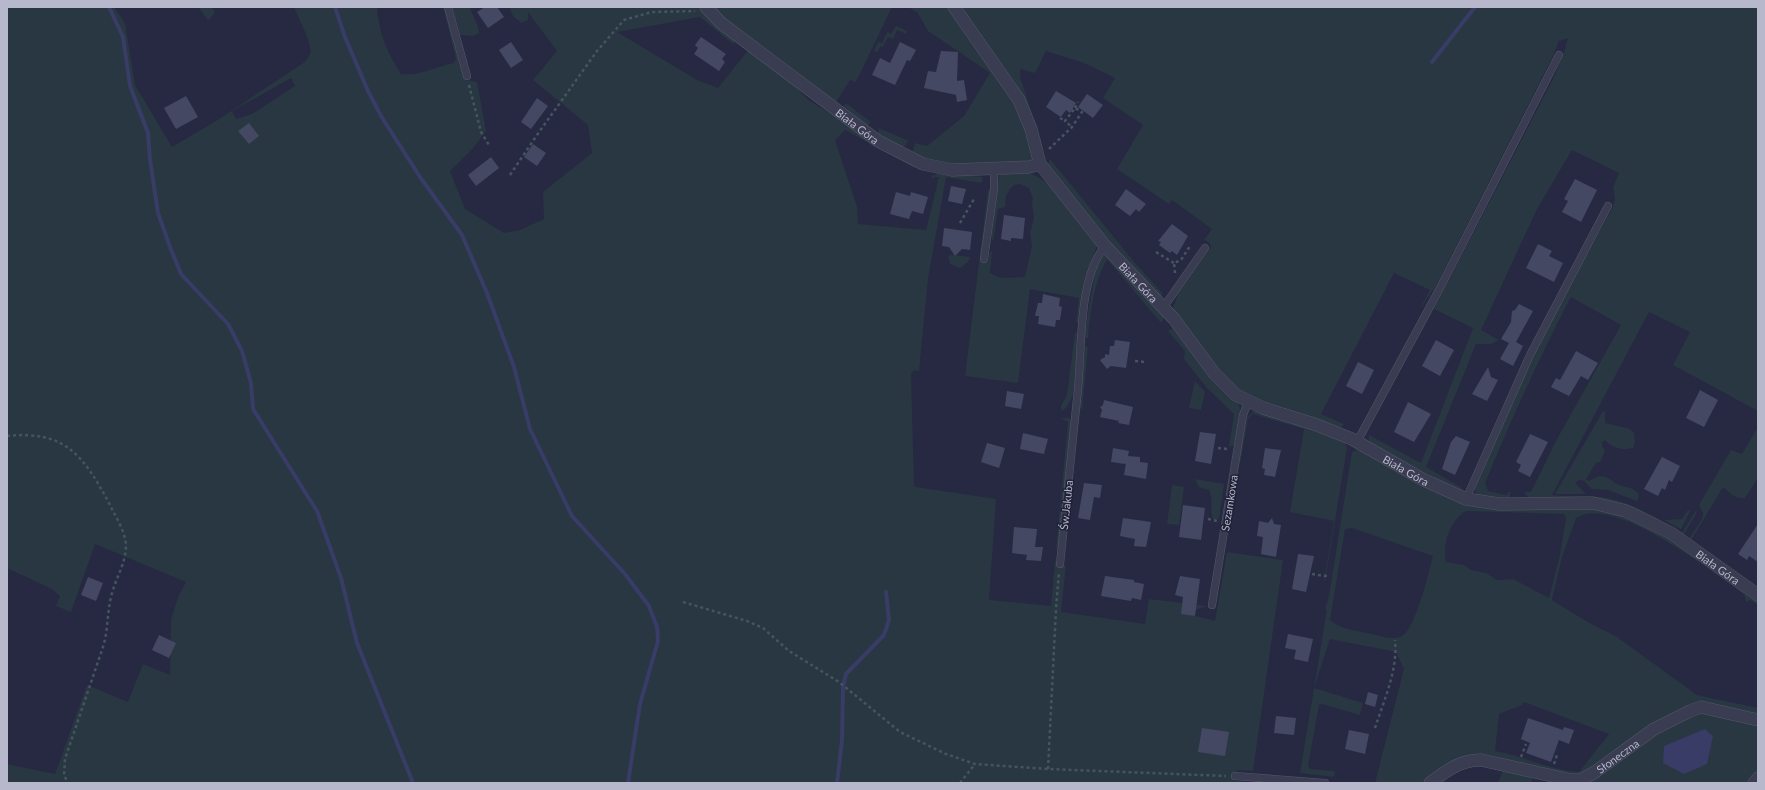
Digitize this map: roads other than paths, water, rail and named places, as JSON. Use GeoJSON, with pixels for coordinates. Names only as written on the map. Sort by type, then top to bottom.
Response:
{"type":"FeatureCollection","features":[{"type":"Feature","properties":{"kind":"street"},"geometry":{"type":"LineString","coordinates":[[954,7],[1019,100],[1031,129],[1040,164]]}},
{"type":"Feature","properties":{"kind":"street","name":"Biała Góra"},"geometry":{"type":"LineString","coordinates":[[708,9],[721,23],[878,141],[923,164],[952,170],[1029,168],[1040,164],[1106,246],[1163,308],[1214,373],[1226,386],[1248,402],[1317,425],[1357,442],[1424,480],[1466,499],[1499,504],[1593,503],[1626,511],[1671,533],[1758,595]]}},
{"type":"Feature","properties":{"kind":"street","name":"Słoneczna"},"geometry":{"type":"LineString","coordinates":[[1430,783],[1461,762],[1481,760],[1571,780],[1581,780],[1595,772],[1654,729],[1690,711],[1701,708],[1758,720]]}},
{"type":"Feature","properties":{"kind":"street"},"geometry":{"type":"LineString","coordinates":[[1754,783],[1758,778]]}},
{"type":"Feature","properties":{"kind":"lane"},"geometry":{"type":"LineString","coordinates":[[448,7],[467,76]]}},
{"type":"Feature","properties":{"kind":"lane"},"geometry":{"type":"LineString","coordinates":[[1357,442],[1440,288],[1559,55]]}},
{"type":"Feature","properties":{"kind":"lane"},"geometry":{"type":"LineString","coordinates":[[984,259],[994,189],[994,169]]}},
{"type":"Feature","properties":{"kind":"lane"},"geometry":{"type":"LineString","coordinates":[[1466,499],[1530,355],[1608,206]]}},
{"type":"Feature","properties":{"kind":"lane","name":"Św.Jakuba"},"geometry":{"type":"LineString","coordinates":[[1060,564],[1078,389],[1081,328],[1087,291],[1094,263],[1098,254],[1106,246]]}},
{"type":"Feature","properties":{"kind":"lane"},"geometry":{"type":"LineString","coordinates":[[1163,308],[1205,248]]}},
{"type":"Feature","properties":{"kind":"lane","name":"Sezamkowa"},"geometry":{"type":"LineString","coordinates":[[1212,605],[1243,415],[1248,402]]}},
{"type":"Feature","properties":{"kind":"lane"},"geometry":{"type":"LineString","coordinates":[[1235,776],[1325,783]]}},
{"type":"Feature","properties":{"kind":"water"},"geometry":{"type":"Polygon","coordinates":[[[1705,729],[1713,736],[1707,764],[1684,774],[1663,763],[1664,746],[1705,729]]]}},
{"type":"Feature","properties":{"kind":"waterway"},"geometry":{"type":"LineString","coordinates":[[109,7],[123,37],[130,86],[148,133],[150,160],[158,213],[170,247],[181,274],[228,324],[242,351],[251,383],[253,409],[317,511],[341,578],[357,643],[413,783]]}},
{"type":"Feature","properties":{"kind":"waterway"},"geometry":{"type":"LineString","coordinates":[[335,7],[345,37],[368,91],[381,116],[420,177],[462,235],[487,293],[514,367],[530,429],[572,516],[625,574],[649,606],[657,627],[658,641],[640,704],[628,783]]}},
{"type":"Feature","properties":{"kind":"waterway"},"geometry":{"type":"LineString","coordinates":[[1432,62],[1475,7]]}},
{"type":"Feature","properties":{"kind":"waterway"},"geometry":{"type":"LineString","coordinates":[[837,783],[842,740],[843,687],[846,674],[884,635],[889,620],[886,592]]}}]}
